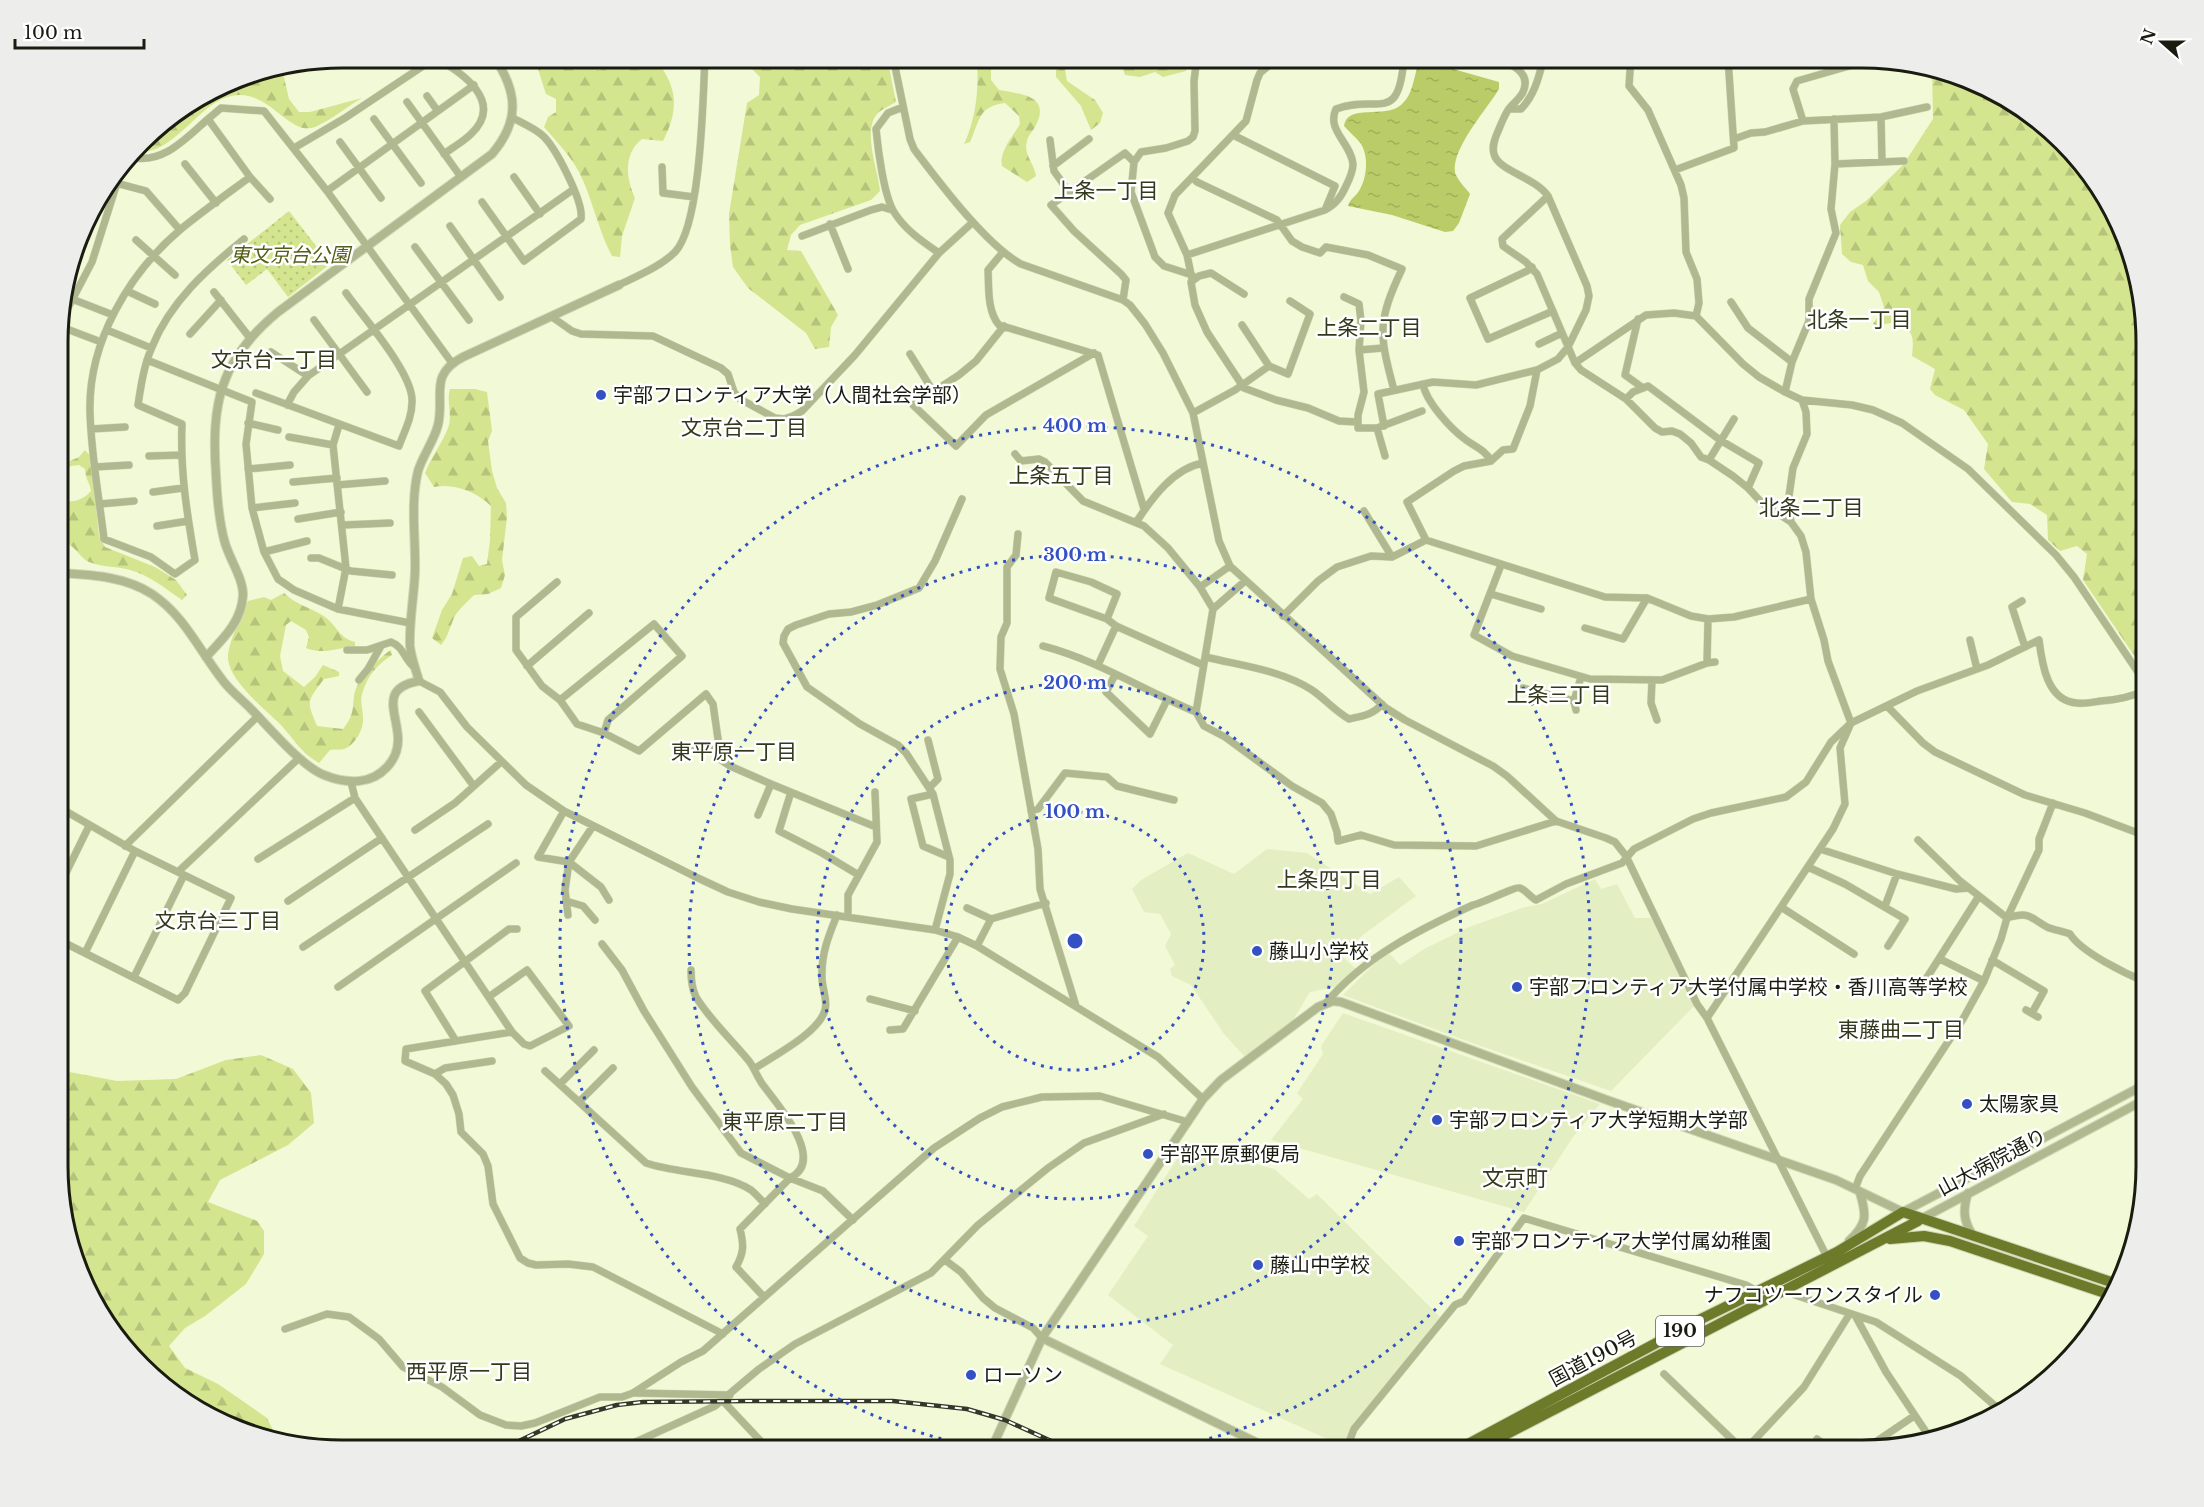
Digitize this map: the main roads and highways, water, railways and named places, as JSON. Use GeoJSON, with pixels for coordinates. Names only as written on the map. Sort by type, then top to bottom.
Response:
{"type":"FeatureCollection","features":[{"type":"Feature","properties":{"kind":"highway","name":"国道190号"},"geometry":{"type":"LineString","coordinates":[[1476,1440],[1701,1319],[1832,1254],[1903,1212],[2028,1263],[2042,1271]]}},
{"type":"Feature","properties":{"kind":"highway","name":"国道190号"},"geometry":{"type":"LineString","coordinates":[[1495,1440],[1921,1220],[1972,1234],[2110,1282]]}},
{"type":"Feature","properties":{"kind":"highway","name":"国道190号"},"geometry":{"type":"LineString","coordinates":[[1876,1243],[1905,1237],[1936,1238],[2105,1293]]}},
{"type":"Feature","properties":{"kind":"water"},"geometry":{"type":"Polygon","coordinates":[[[1418,68],[1450,68],[1499,82],[1499,89],[1470,130],[1458,155],[1455,165],[1456,175],[1470,194],[1459,223],[1453,231],[1445,232],[1392,215],[1348,206],[1362,186],[1366,161],[1361,144],[1344,126],[1347,119],[1359,113],[1394,109],[1405,101],[1411,91],[1418,68]]]}},
{"type":"Feature","properties":{"kind":"railway"},"geometry":{"type":"LineString","coordinates":[[521,1440],[565,1419],[617,1405],[643,1402],[750,1401],[893,1401],[967,1409],[1005,1420],[1049,1440]]}},
{"type":"Feature","properties":{"kind":"place","name":"宇部フロンティア大学（人間社会学部）"},"geometry":{"type":"Point","coordinates":[601,395]}},
{"type":"Feature","properties":{"kind":"place","name":"藤山小学校"},"geometry":{"type":"Point","coordinates":[1257,951]}},
{"type":"Feature","properties":{"kind":"place","name":"宇部フロンティア大学付属中学校・香川高等学校"},"geometry":{"type":"Point","coordinates":[1517,987]}},
{"type":"Feature","properties":{"kind":"place","name":"太陽家具"},"geometry":{"type":"Point","coordinates":[1967,1104]}},
{"type":"Feature","properties":{"kind":"place","name":"宇部フロンティア大学短期大学部"},"geometry":{"type":"Point","coordinates":[1437,1120]}},
{"type":"Feature","properties":{"kind":"place","name":"宇部平原郵便局"},"geometry":{"type":"Point","coordinates":[1148,1154]}},
{"type":"Feature","properties":{"kind":"place","name":"宇部フロンテイア大学付属幼稚園"},"geometry":{"type":"Point","coordinates":[1459,1241]}},
{"type":"Feature","properties":{"kind":"place","name":"藤山中学校"},"geometry":{"type":"Point","coordinates":[1258,1265]}},
{"type":"Feature","properties":{"kind":"place","name":"ナフコツーワンスタイル"},"geometry":{"type":"Point","coordinates":[1935,1295]}},
{"type":"Feature","properties":{"kind":"place","name":"ローソン"},"geometry":{"type":"Point","coordinates":[971,1375]}},
{"type":"Feature","properties":{"kind":"district","name":"上条一丁目"},"geometry":{"type":"Point","coordinates":[1106,191]}},
{"type":"Feature","properties":{"kind":"district","name":"北条一丁目"},"geometry":{"type":"Point","coordinates":[1859,320]}},
{"type":"Feature","properties":{"kind":"district","name":"上条二丁目"},"geometry":{"type":"Point","coordinates":[1369,328]}},
{"type":"Feature","properties":{"kind":"district","name":"文京台一丁目"},"geometry":{"type":"Point","coordinates":[274,360]}},
{"type":"Feature","properties":{"kind":"district","name":"文京台二丁目"},"geometry":{"type":"Point","coordinates":[744,428]}},
{"type":"Feature","properties":{"kind":"district","name":"上条五丁目"},"geometry":{"type":"Point","coordinates":[1061,476]}},
{"type":"Feature","properties":{"kind":"district","name":"北条二丁目"},"geometry":{"type":"Point","coordinates":[1811,508]}},
{"type":"Feature","properties":{"kind":"district","name":"上条三丁目"},"geometry":{"type":"Point","coordinates":[1559,695]}},
{"type":"Feature","properties":{"kind":"district","name":"東平原一丁目"},"geometry":{"type":"Point","coordinates":[734,752]}},
{"type":"Feature","properties":{"kind":"district","name":"上条四丁目"},"geometry":{"type":"Point","coordinates":[1329,880]}},
{"type":"Feature","properties":{"kind":"district","name":"文京台三丁目"},"geometry":{"type":"Point","coordinates":[218,921]}},
{"type":"Feature","properties":{"kind":"district","name":"東藤曲二丁目"},"geometry":{"type":"Point","coordinates":[1901,1030]}},
{"type":"Feature","properties":{"kind":"district","name":"東平原二丁目"},"geometry":{"type":"Point","coordinates":[785,1122]}},
{"type":"Feature","properties":{"kind":"district","name":"文京町"},"geometry":{"type":"Point","coordinates":[1515,1178]}},
{"type":"Feature","properties":{"kind":"district","name":"西平原一丁目"},"geometry":{"type":"Point","coordinates":[469,1372]}},
{"type":"Feature","properties":{"kind":"park label","name":"東文京台公園"},"geometry":{"type":"Point","coordinates":[290,255]}}]}
